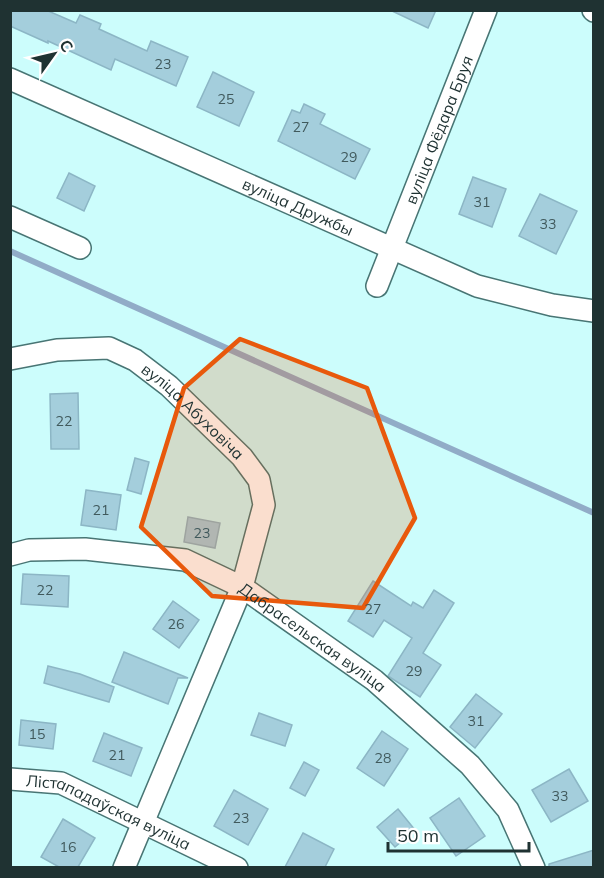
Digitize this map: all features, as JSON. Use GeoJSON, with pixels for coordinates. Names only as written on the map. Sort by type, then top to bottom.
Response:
{"type":"FeatureCollection","features":[{"type":"Feature","properties":{"kind":"street","name":"вуліца Фёдара Бруя"},"geometry":{"type":"LineString","coordinates":[[377,286],[486,10]]}},
{"type":"Feature","properties":{"kind":"street","name":"вуліца Дружбы"},"geometry":{"type":"LineString","coordinates":[[10,79],[477,285],[552,305],[594,311]]}},
{"type":"Feature","properties":{"kind":"street"},"geometry":{"type":"LineString","coordinates":[[10,217],[80,248]]}},
{"type":"Feature","properties":{"kind":"street","name":"вуліца Абуховіча"},"geometry":{"type":"LineString","coordinates":[[10,359],[57,350],[109,348],[135,360],[169,386],[226,441],[242,457],[259,480],[264,505],[242,587],[124,867]]}},
{"type":"Feature","properties":{"kind":"street","name":"Дабрасельская вуліца"},"geometry":{"type":"LineString","coordinates":[[10,555],[29,550],[85,549],[185,560],[242,587],[374,680],[470,765],[508,810],[534,867]]}},
{"type":"Feature","properties":{"kind":"street","name":"Лістападаўская вуліца"},"geometry":{"type":"LineString","coordinates":[[10,779],[61,783],[237,867]]}},
{"type":"Feature","properties":{"kind":"highlighted area"},"geometry":{"type":"Polygon","coordinates":[[[240,339],[367,388],[415,518],[363,608],[212,596],[141,527],[184,388],[240,339]]]}},
{"type":"Feature","properties":{"kind":"building"},"geometry":{"type":"Polygon","coordinates":[[[10,10],[46,10],[76,23],[80,15],[101,24],[99,29],[147,51],[151,41],[188,57],[176,86],[115,59],[111,70],[10,26],[10,10]]]}},
{"type":"Feature","properties":{"kind":"building"},"geometry":{"type":"Polygon","coordinates":[[[390,10],[436,10],[428,28],[390,10]]]}},
{"type":"Feature","properties":{"kind":"building"},"geometry":{"type":"Polygon","coordinates":[[[213,72],[254,92],[239,126],[197,107],[213,72]]]}},
{"type":"Feature","properties":{"kind":"building"},"geometry":{"type":"Polygon","coordinates":[[[304,104],[325,114],[320,124],[370,149],[355,179],[278,141],[292,110],[300,113],[304,104]]]}},
{"type":"Feature","properties":{"kind":"building"},"geometry":{"type":"Polygon","coordinates":[[[69,173],[95,186],[84,211],[57,198],[69,173]]]}},
{"type":"Feature","properties":{"kind":"building"},"geometry":{"type":"Polygon","coordinates":[[[473,177],[506,189],[492,227],[459,214],[473,177]]]}},
{"type":"Feature","properties":{"kind":"building"},"geometry":{"type":"Polygon","coordinates":[[[540,194],[577,211],[556,254],[519,236],[540,194]]]}},
{"type":"Feature","properties":{"kind":"building"},"geometry":{"type":"Polygon","coordinates":[[[78,393],[79,449],[51,449],[50,394],[78,393]]]}},
{"type":"Feature","properties":{"kind":"building"},"geometry":{"type":"Polygon","coordinates":[[[135,458],[149,462],[141,494],[127,490],[135,458]]]}},
{"type":"Feature","properties":{"kind":"building"},"geometry":{"type":"Polygon","coordinates":[[[86,490],[121,495],[116,530],[81,525],[86,490]]]}},
{"type":"Feature","properties":{"kind":"building"},"geometry":{"type":"Polygon","coordinates":[[[188,517],[220,523],[215,548],[184,542],[188,517]]]}},
{"type":"Feature","properties":{"kind":"building"},"geometry":{"type":"Polygon","coordinates":[[[23,574],[69,576],[68,607],[21,604],[23,574]]]}},
{"type":"Feature","properties":{"kind":"building"},"geometry":{"type":"Polygon","coordinates":[[[373,581],[411,606],[413,602],[423,608],[434,590],[454,603],[423,653],[441,665],[420,697],[388,676],[412,638],[384,620],[373,637],[348,621],[373,581]]]}},
{"type":"Feature","properties":{"kind":"building"},"geometry":{"type":"Polygon","coordinates":[[[173,601],[199,620],[179,648],[153,629],[173,601]]]}},
{"type":"Feature","properties":{"kind":"building"},"geometry":{"type":"Polygon","coordinates":[[[124,652],[188,678],[178,678],[168,704],[112,682],[124,652]]]}},
{"type":"Feature","properties":{"kind":"building"},"geometry":{"type":"Polygon","coordinates":[[[48,666],[80,674],[114,687],[109,702],[44,683],[48,666]]]}},
{"type":"Feature","properties":{"kind":"building"},"geometry":{"type":"Polygon","coordinates":[[[476,694],[502,714],[475,748],[450,727],[476,694]]]}},
{"type":"Feature","properties":{"kind":"building"},"geometry":{"type":"Polygon","coordinates":[[[259,713],[292,725],[285,746],[251,735],[259,713]]]}},
{"type":"Feature","properties":{"kind":"building"},"geometry":{"type":"Polygon","coordinates":[[[21,720],[56,724],[53,749],[19,745],[21,720]]]}},
{"type":"Feature","properties":{"kind":"building"},"geometry":{"type":"Polygon","coordinates":[[[382,731],[408,749],[384,786],[357,768],[382,731]]]}},
{"type":"Feature","properties":{"kind":"building"},"geometry":{"type":"Polygon","coordinates":[[[104,733],[142,748],[131,776],[93,761],[104,733]]]}},
{"type":"Feature","properties":{"kind":"building"},"geometry":{"type":"Polygon","coordinates":[[[304,762],[319,770],[305,796],[290,788],[304,762]]]}},
{"type":"Feature","properties":{"kind":"building"},"geometry":{"type":"Polygon","coordinates":[[[569,769],[588,801],[551,822],[532,790],[569,769]]]}},
{"type":"Feature","properties":{"kind":"building"},"geometry":{"type":"Polygon","coordinates":[[[234,790],[268,809],[248,845],[214,826],[234,790]]]}},
{"type":"Feature","properties":{"kind":"building"},"geometry":{"type":"Polygon","coordinates":[[[459,798],[485,836],[456,856],[430,818],[459,798]]]}},
{"type":"Feature","properties":{"kind":"building"},"geometry":{"type":"Polygon","coordinates":[[[398,809],[415,830],[395,847],[377,827],[398,809]]]}},
{"type":"Feature","properties":{"kind":"building"},"geometry":{"type":"Polygon","coordinates":[[[63,819],[95,838],[78,867],[59,867],[41,857],[63,819]]]}},
{"type":"Feature","properties":{"kind":"building"},"geometry":{"type":"Polygon","coordinates":[[[303,833],[334,849],[325,867],[285,867],[303,833]]]}},
{"type":"Feature","properties":{"kind":"building"},"geometry":{"type":"Polygon","coordinates":[[[594,850],[594,867],[549,867],[549,864],[594,850]]]}},
{"type":"Feature","properties":{"kind":"waterway"},"geometry":{"type":"LineString","coordinates":[[10,251],[594,513]]}}]}
